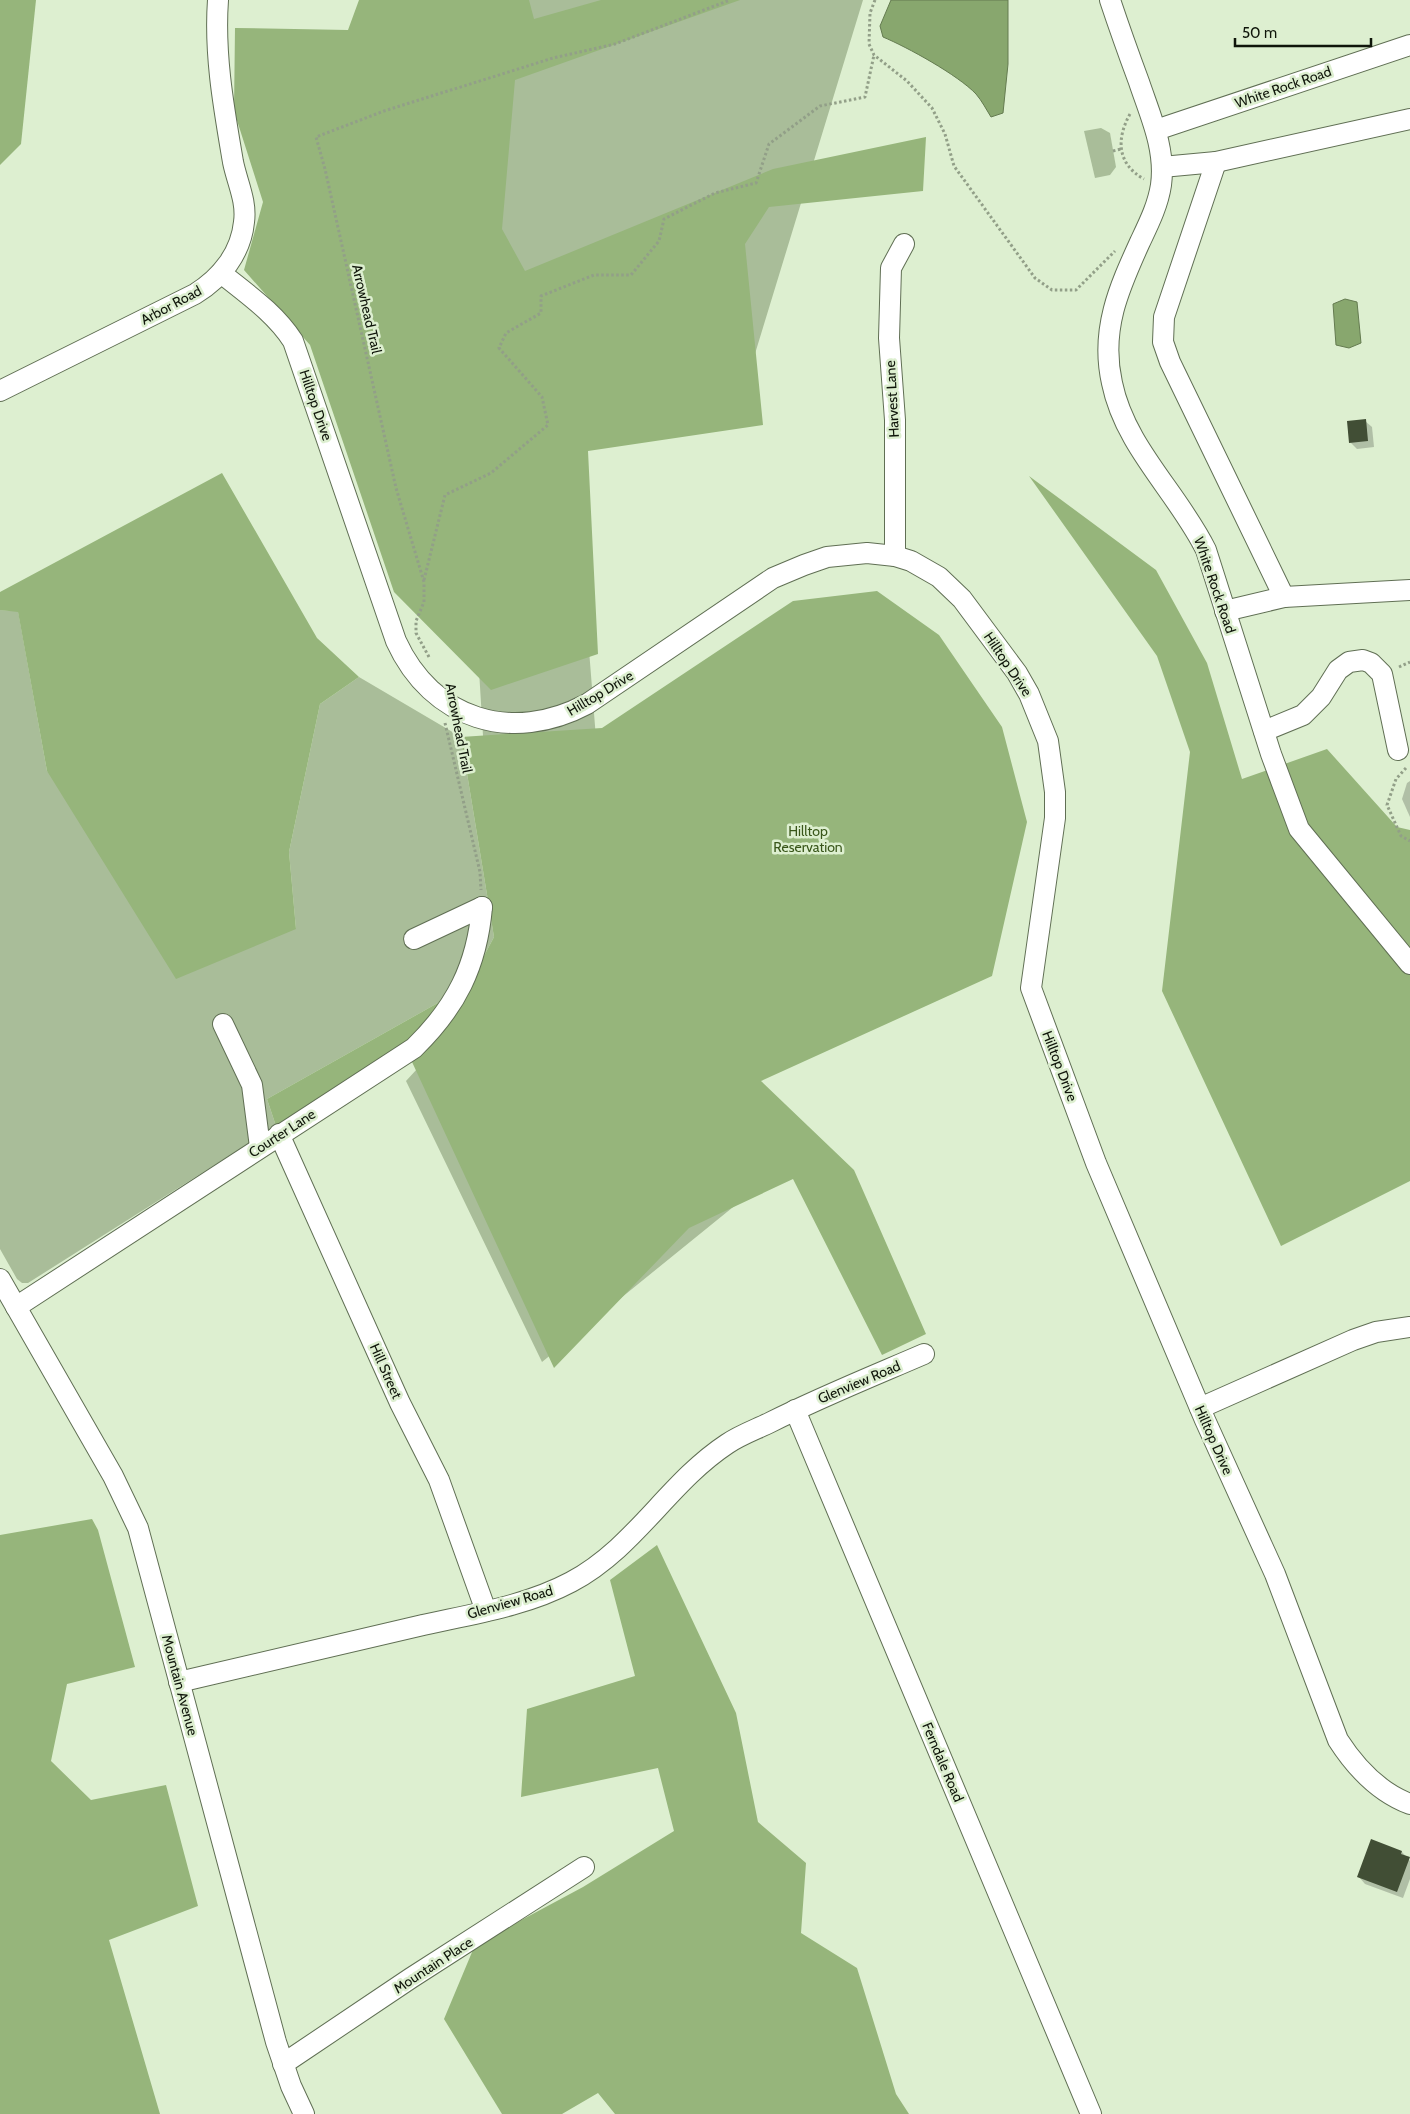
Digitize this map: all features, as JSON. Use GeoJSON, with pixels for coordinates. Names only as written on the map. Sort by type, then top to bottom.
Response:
{"type":"FeatureCollection","features":[{"type":"Feature","properties":{"kind":"street","name":"Arbor Road"},"geometry":{"type":"LineString","coordinates":[[0,391],[195,294],[213,281],[230,262],[242,236],[245,208],[234,169],[221,92],[217,18],[218,0]]}},
{"type":"Feature","properties":{"kind":"street","name":"White Rock Road"},"geometry":{"type":"LineString","coordinates":[[1110,0],[1156,130],[1161,177],[1154,212],[1116,299],[1108,342],[1111,382],[1116,402],[1134,438],[1196,529],[1206,550],[1264,731],[1299,829],[1410,964]]}},
{"type":"Feature","properties":{"kind":"street","name":"White Rock Road"},"geometry":{"type":"LineString","coordinates":[[1156,130],[1410,44]]}},
{"type":"Feature","properties":{"kind":"street"},"geometry":{"type":"LineString","coordinates":[[1161,177],[1216,162],[1410,119]]}},
{"type":"Feature","properties":{"kind":"street"},"geometry":{"type":"LineString","coordinates":[[1216,162],[1164,318],[1163,342],[1170,362],[1284,597]]}},
{"type":"Feature","properties":{"kind":"street","name":"Harvest Lane"},"geometry":{"type":"LineString","coordinates":[[895,556],[895,420],[889,338],[891,268],[904,244]]}},
{"type":"Feature","properties":{"kind":"street","name":"Hilltop Drive"},"geometry":{"type":"LineString","coordinates":[[221,273],[270,312],[293,341],[396,641],[412,670],[422,682],[441,699],[462,711],[497,722],[516,724],[553,719],[570,713],[587,704],[773,578],[804,564],[827,557],[867,553],[895,556],[926,568],[939,577],[956,594],[1017,673],[1040,717],[1053,767],[1055,818],[1030,988],[1096,1163],[1200,1408],[1275,1574],[1338,1740],[1348,1756],[1372,1782],[1410,1804]]}},
{"type":"Feature","properties":{"kind":"street"},"geometry":{"type":"LineString","coordinates":[[1225,611],[1284,597],[1410,590]]}},
{"type":"Feature","properties":{"kind":"street"},"geometry":{"type":"LineString","coordinates":[[1264,731],[1303,715],[1321,697],[1338,670],[1349,662],[1363,660],[1377,668],[1382,674],[1404,757]]}},
{"type":"Feature","properties":{"kind":"street"},"geometry":{"type":"LineString","coordinates":[[414,939],[482,907]]}},
{"type":"Feature","properties":{"kind":"street","name":"Courter Lane"},"geometry":{"type":"LineString","coordinates":[[16,1307],[260,1146],[414,1048],[429,1033],[451,1004],[464,981],[477,945],[482,907]]}},
{"type":"Feature","properties":{"kind":"street"},"geometry":{"type":"LineString","coordinates":[[223,1024],[252,1085],[260,1146]]}},
{"type":"Feature","properties":{"kind":"street","name":"Hill Street"},"geometry":{"type":"LineString","coordinates":[[279,1134],[400,1403],[439,1480],[486,1611]]}},
{"type":"Feature","properties":{"kind":"street","name":"Mountain Avenue"},"geometry":{"type":"LineString","coordinates":[[0,1279],[130,1508],[144,1549],[283,2064],[304,2114]]}},
{"type":"Feature","properties":{"kind":"street"},"geometry":{"type":"LineString","coordinates":[[1200,1408],[1353,1340],[1376,1332],[1410,1327]]}},
{"type":"Feature","properties":{"kind":"street","name":"Glenview Road"},"geometry":{"type":"LineString","coordinates":[[179,1682],[486,1611],[538,1597],[588,1572],[630,1539],[689,1474],[727,1444],[795,1410],[924,1354]]}},
{"type":"Feature","properties":{"kind":"street","name":"Ferndale Road"},"geometry":{"type":"LineString","coordinates":[[795,1410],[1090,2114]]}},
{"type":"Feature","properties":{"kind":"street","name":"Mountain Place"},"geometry":{"type":"LineString","coordinates":[[283,2064],[584,1867]]}},
{"type":"Feature","properties":{"kind":"path","name":"Arrowhead Trail"},"geometry":{"type":"LineString","coordinates":[[432,664],[416,633],[416,621],[424,602],[424,582],[396,488],[325,169],[316,138],[384,111],[553,58],[615,44],[730,0]]}},
{"type":"Feature","properties":{"kind":"path"},"geometry":{"type":"LineString","coordinates":[[875,0],[870,13],[869,44],[874,55],[907,81],[932,108],[945,134],[954,166],[1035,278],[1052,290],[1076,290],[1107,257],[1121,246]]}},
{"type":"Feature","properties":{"kind":"path"},"geometry":{"type":"LineString","coordinates":[[424,582],[445,495],[491,473],[548,425],[542,397],[499,348],[506,333],[541,313],[541,296],[594,275],[631,275],[659,241],[664,219],[715,193],[756,184],[769,144],[820,106],[865,97],[874,55]]}},
{"type":"Feature","properties":{"kind":"path"},"geometry":{"type":"LineString","coordinates":[[1145,100],[1136,106],[1125,122],[1120,139],[1121,149],[1128,166],[1134,173],[1161,177]]}},
{"type":"Feature","properties":{"kind":"path"},"geometry":{"type":"LineString","coordinates":[[1113,151],[1121,149]]}},
{"type":"Feature","properties":{"kind":"path","name":"Arrowhead Trail"},"geometry":{"type":"LineString","coordinates":[[441,699],[480,872],[482,907]]}},
{"type":"Feature","properties":{"kind":"path"},"geometry":{"type":"LineString","coordinates":[[1404,757],[1387,805],[1401,836],[1410,841]]}},
{"type":"Feature","properties":{"kind":"shaded area","name":"Hilltop Reservation"},"geometry":{"type":"Polygon","coordinates":[[[438,0],[863,0],[736,416],[571,422],[597,751],[796,1156],[542,1362],[406,1081],[498,981],[438,0]]]}},
{"type":"Feature","properties":{"kind":"shaded area"},"geometry":{"type":"Polygon","coordinates":[[[891,0],[1008,0],[1008,64],[1003,113],[991,117],[976,94],[957,78],[918,54],[883,37],[880,26],[891,0]]]}},
{"type":"Feature","properties":{"kind":"shaded area"},"geometry":{"type":"Polygon","coordinates":[[[1101,128],[1110,133],[1116,167],[1110,175],[1095,178],[1084,131],[1101,128]]]}},
{"type":"Feature","properties":{"kind":"shaded area"},"geometry":{"type":"Polygon","coordinates":[[[1345,299],[1357,302],[1361,343],[1349,348],[1336,345],[1333,304],[1345,299]]]}},
{"type":"Feature","properties":{"kind":"shaded area"},"geometry":{"type":"Polygon","coordinates":[[[0,610],[18,611],[47,771],[296,929],[289,852],[320,704],[359,677],[461,737],[494,937],[468,986],[267,1099],[276,1126],[28,1283],[22,1283],[17,1279],[0,1249],[0,610]]]}},
{"type":"Feature","properties":{"kind":"green space"},"geometry":{"type":"Polygon","coordinates":[[[0,0],[36,0],[21,144],[0,165],[0,0]]]}},
{"type":"Feature","properties":{"kind":"green space"},"geometry":{"type":"Polygon","coordinates":[[[359,0],[529,0],[534,19],[601,0],[740,0],[515,80],[502,229],[525,271],[773,169],[926,137],[923,191],[769,207],[745,244],[763,425],[588,451],[598,654],[491,690],[394,592],[310,345],[244,270],[263,202],[234,111],[235,28],[348,30],[359,0]]]}},
{"type":"Feature","properties":{"kind":"green space"},"geometry":{"type":"Polygon","coordinates":[[[222,473],[317,638],[359,677],[320,704],[289,852],[296,929],[176,979],[47,771],[18,612],[0,610],[0,592],[222,473]]]}},
{"type":"Feature","properties":{"kind":"green space"},"geometry":{"type":"Polygon","coordinates":[[[1029,476],[1156,570],[1207,663],[1242,779],[1327,749],[1397,827],[1410,830],[1410,1181],[1281,1246],[1162,991],[1190,752],[1157,656],[1029,476]]]}},
{"type":"Feature","properties":{"kind":"green space"},"geometry":{"type":"Polygon","coordinates":[[[877,591],[939,635],[1002,727],[1027,822],[992,976],[761,1081],[854,1170],[926,1334],[882,1355],[793,1179],[689,1228],[554,1368],[406,1049],[276,1126],[267,1099],[468,986],[494,937],[461,737],[602,728],[793,601],[877,591]]]}},
{"type":"Feature","properties":{"kind":"green space"},"geometry":{"type":"Polygon","coordinates":[[[92,1519],[98,1530],[135,1667],[67,1684],[51,1761],[91,1800],[166,1785],[198,1906],[109,1940],[160,2114],[0,2114],[0,1535],[92,1519]]]}},
{"type":"Feature","properties":{"kind":"green space"},"geometry":{"type":"Polygon","coordinates":[[[657,1545],[736,1713],[758,1822],[806,1863],[801,1933],[857,1968],[896,2094],[909,2114],[615,2114],[598,2093],[562,2114],[502,2114],[444,2019],[475,1945],[583,1887],[674,1831],[658,1768],[521,1797],[527,1709],[635,1676],[610,1580],[657,1545]]]}},
{"type":"Feature","properties":{"kind":"building"},"geometry":{"type":"Polygon","coordinates":[[[1366,419],[1368,441],[1349,443],[1347,421],[1366,419]]]}},
{"type":"Feature","properties":{"kind":"building"},"geometry":{"type":"Polygon","coordinates":[[[1371,1839],[1402,1851],[1401,1854],[1410,1857],[1397,1892],[1357,1877],[1371,1839]]]}}]}
